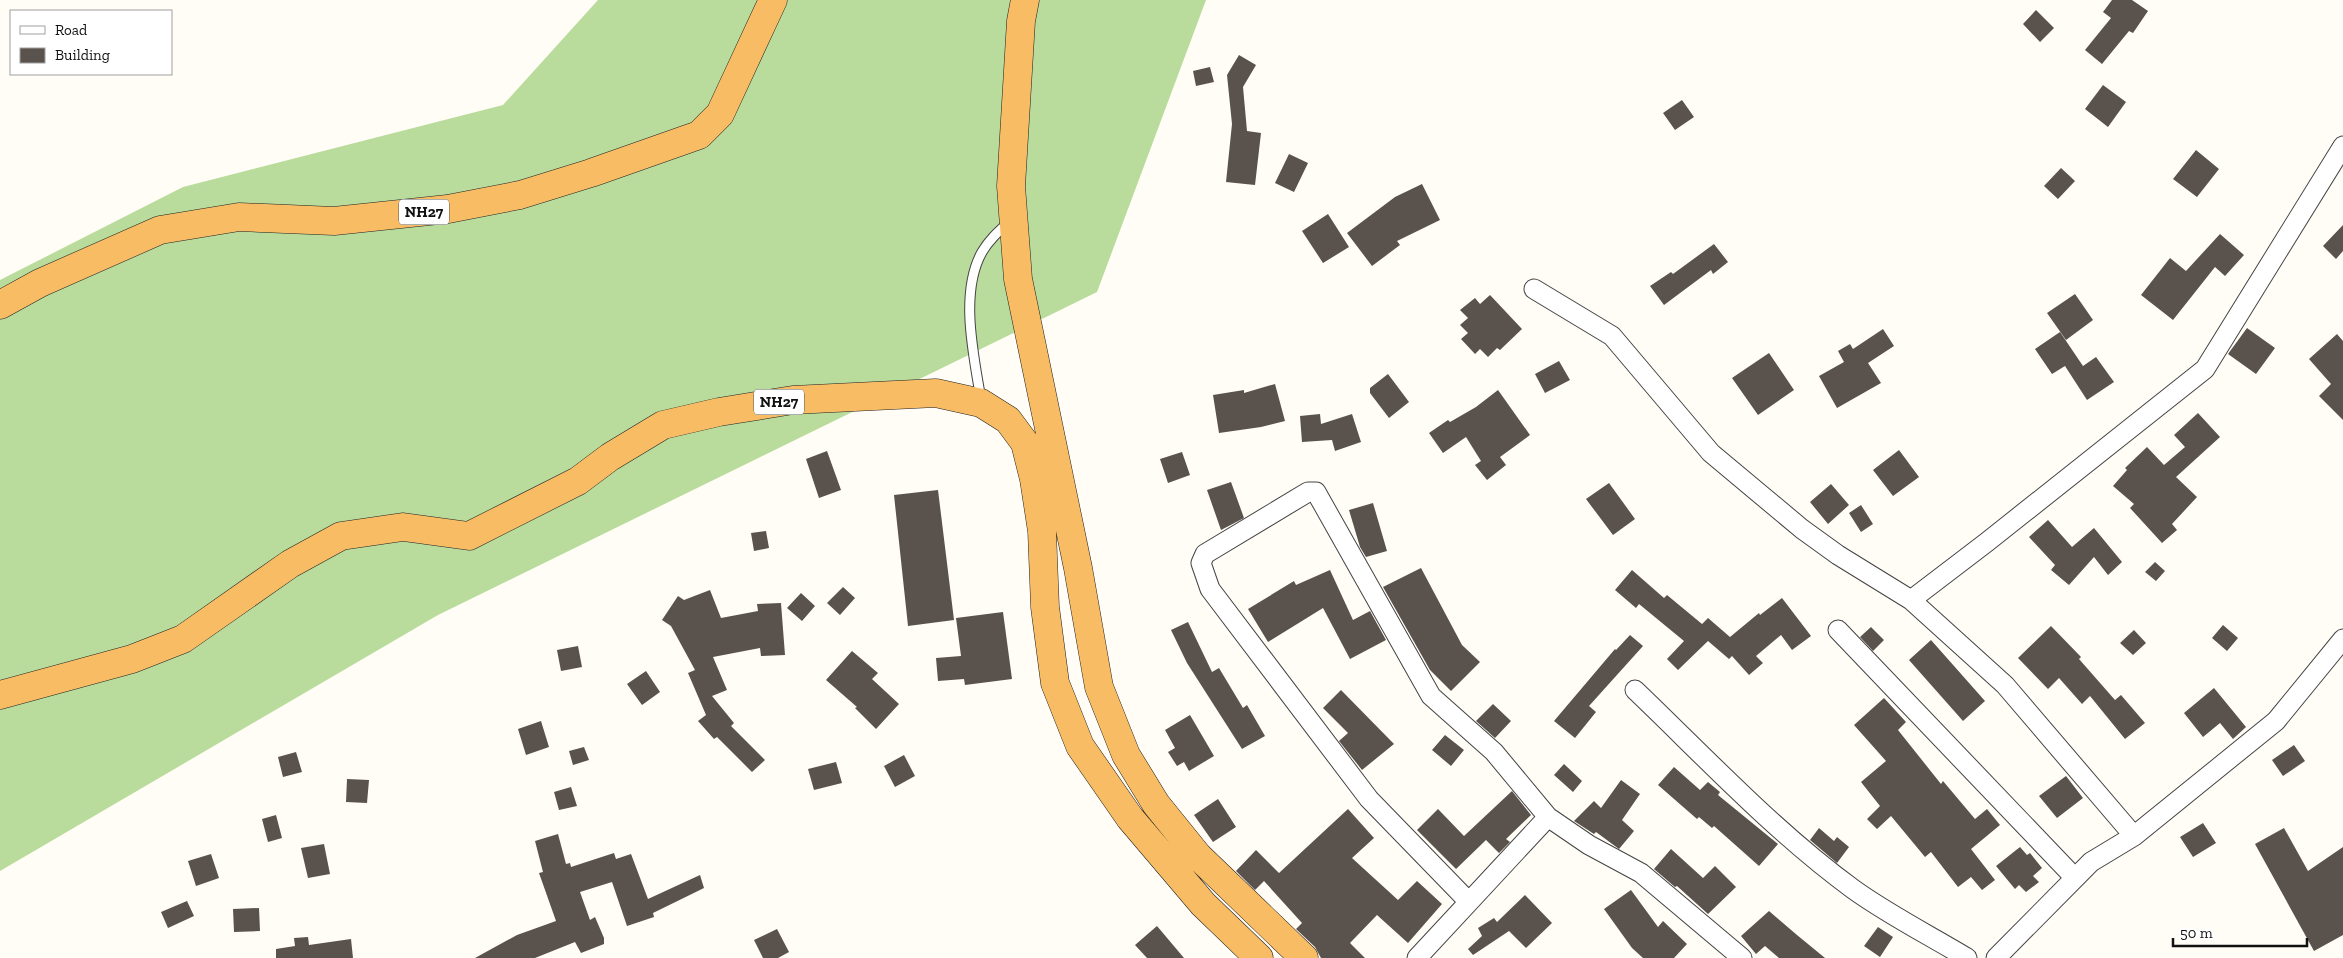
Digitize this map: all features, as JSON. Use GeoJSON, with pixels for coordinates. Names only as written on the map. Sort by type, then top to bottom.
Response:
{"type":"FeatureCollection","features":[{"type":"Feature","properties":{"kind":"highway","name":"NH27"},"geometry":{"type":"LineString","coordinates":[[0,305],[40,283],[160,230],[238,217],[334,221],[448,209],[520,195],[592,173],[699,135],[720,114],[773,0]]}},
{"type":"Feature","properties":{"kind":"highway"},"geometry":{"type":"LineString","coordinates":[[1025,0],[1021,21],[1011,186],[1018,279],[1078,568],[1098,687],[1126,755],[1156,804],[1198,856],[1304,958]]}},
{"type":"Feature","properties":{"kind":"highway","name":"NH27"},"geometry":{"type":"LineString","coordinates":[[0,695],[132,659],[183,639],[290,564],[341,536],[403,526],[469,536],[578,481],[610,457],[663,425],[719,412],[792,400],[936,393],[981,402],[1008,420],[1025,443],[1034,479],[1042,531],[1045,607],[1055,683],[1080,746],[1130,818],[1203,904],[1259,958]]}},
{"type":"Feature","properties":{"kind":"street"},"geometry":{"type":"LineString","coordinates":[[1911,600],[1988,542],[2205,368],[2343,146]]}},
{"type":"Feature","properties":{"kind":"street"},"geometry":{"type":"LineString","coordinates":[[1534,289],[1612,336],[1711,453],[1802,529],[1838,555],[1911,600],[2005,685],[2134,836]]}},
{"type":"Feature","properties":{"kind":"street"},"geometry":{"type":"LineString","coordinates":[[1469,902],[1369,799],[1210,589],[1201,563],[1205,554],[1308,492],[1316,492],[1431,696],[1494,752],[1548,817],[1589,845],[1641,873],[1742,958]]}},
{"type":"Feature","properties":{"kind":"street"},"geometry":{"type":"LineString","coordinates":[[1838,630],[2075,878]]}},
{"type":"Feature","properties":{"kind":"street"},"geometry":{"type":"LineString","coordinates":[[1996,958],[2091,862],[2134,836],[2276,721],[2343,639]]}},
{"type":"Feature","properties":{"kind":"street"},"geometry":{"type":"LineString","coordinates":[[1635,690],[1775,824],[1816,860],[1854,890],[1967,958]]}},
{"type":"Feature","properties":{"kind":"street"},"geometry":{"type":"LineString","coordinates":[[1417,958],[1548,817]]}},
{"type":"Feature","properties":{"kind":"lane"},"geometry":{"type":"LineString","coordinates":[[981,402],[971,336],[971,286],[974,270],[990,240],[1014,218]]}},
{"type":"Feature","properties":{"kind":"green space"},"geometry":{"type":"Polygon","coordinates":[[[598,0],[1206,0],[1097,292],[438,615],[0,871],[0,280],[183,187],[503,105],[598,0]]]}},
{"type":"Feature","properties":{"kind":"building"},"geometry":{"type":"Polygon","coordinates":[[[2112,0],[2132,0],[2148,11],[2133,33],[2129,31],[2102,64],[2085,50],[2111,18],[2103,12],[2112,0]]]}},
{"type":"Feature","properties":{"kind":"building"},"geometry":{"type":"Polygon","coordinates":[[[2036,10],[2054,28],[2040,42],[2023,24],[2036,10]]]}},
{"type":"Feature","properties":{"kind":"building"},"geometry":{"type":"Polygon","coordinates":[[[1239,55],[1256,65],[1243,87],[1247,131],[1261,133],[1255,185],[1226,182],[1232,124],[1227,75],[1239,55]]]}},
{"type":"Feature","properties":{"kind":"building"},"geometry":{"type":"Polygon","coordinates":[[[1210,67],[1214,82],[1196,86],[1193,71],[1210,67]]]}},
{"type":"Feature","properties":{"kind":"building"},"geometry":{"type":"Polygon","coordinates":[[[2103,85],[2126,102],[2108,127],[2085,109],[2103,85]]]}},
{"type":"Feature","properties":{"kind":"building"},"geometry":{"type":"Polygon","coordinates":[[[1682,100],[1694,117],[1675,130],[1663,113],[1682,100]]]}},
{"type":"Feature","properties":{"kind":"building"},"geometry":{"type":"Polygon","coordinates":[[[2196,150],[2219,169],[2197,197],[2173,179],[2196,150]]]}},
{"type":"Feature","properties":{"kind":"building"},"geometry":{"type":"Polygon","coordinates":[[[1289,154],[1308,163],[1294,192],[1275,183],[1289,154]]]}},
{"type":"Feature","properties":{"kind":"building"},"geometry":{"type":"Polygon","coordinates":[[[2061,168],[2075,181],[2058,199],[2044,186],[2061,168]]]}},
{"type":"Feature","properties":{"kind":"building"},"geometry":{"type":"Polygon","coordinates":[[[1422,184],[1440,220],[1397,241],[1400,245],[1372,266],[1347,233],[1395,197],[1422,184]]]}},
{"type":"Feature","properties":{"kind":"building"},"geometry":{"type":"Polygon","coordinates":[[[1328,214],[1349,247],[1323,263],[1302,231],[1328,214]]]}},
{"type":"Feature","properties":{"kind":"building"},"geometry":{"type":"Polygon","coordinates":[[[2343,225],[2343,251],[2336,259],[2323,246],[2343,225]]]}},
{"type":"Feature","properties":{"kind":"building"},"geometry":{"type":"Polygon","coordinates":[[[2220,234],[2244,255],[2225,276],[2215,267],[2173,320],[2141,295],[2170,258],[2186,271],[2220,234]]]}},
{"type":"Feature","properties":{"kind":"building"},"geometry":{"type":"Polygon","coordinates":[[[1714,244],[1728,262],[1713,274],[1711,270],[1664,305],[1650,286],[1671,272],[1673,274],[1714,244]]]}},
{"type":"Feature","properties":{"kind":"building"},"geometry":{"type":"Polygon","coordinates":[[[2075,294],[2093,320],[2066,340],[2047,313],[2075,294]]]}},
{"type":"Feature","properties":{"kind":"building"},"geometry":{"type":"Polygon","coordinates":[[[1490,295],[1522,329],[1500,350],[1497,348],[1488,357],[1480,349],[1475,354],[1461,339],[1468,333],[1460,325],[1468,318],[1460,310],[1475,298],[1480,304],[1490,295]]]}},
{"type":"Feature","properties":{"kind":"building"},"geometry":{"type":"Polygon","coordinates":[[[2247,328],[2275,348],[2256,374],[2228,354],[2247,328]]]}},
{"type":"Feature","properties":{"kind":"building"},"geometry":{"type":"Polygon","coordinates":[[[1883,329],[1894,346],[1868,363],[1881,383],[1837,408],[1819,376],[1844,362],[1838,351],[1850,344],[1853,349],[1883,329]]]}},
{"type":"Feature","properties":{"kind":"building"},"geometry":{"type":"Polygon","coordinates":[[[2060,332],[2083,366],[2096,357],[2114,382],[2087,400],[2065,366],[2052,374],[2035,349],[2060,332]]]}},
{"type":"Feature","properties":{"kind":"building"},"geometry":{"type":"Polygon","coordinates":[[[2337,334],[2343,341],[2343,420],[2319,396],[2331,384],[2309,359],[2337,334]]]}},
{"type":"Feature","properties":{"kind":"building"},"geometry":{"type":"Polygon","coordinates":[[[1769,353],[1794,390],[1758,415],[1732,378],[1769,353]]]}},
{"type":"Feature","properties":{"kind":"building"},"geometry":{"type":"Polygon","coordinates":[[[1559,361],[1570,380],[1545,393],[1535,374],[1559,361]]]}},
{"type":"Feature","properties":{"kind":"building"},"geometry":{"type":"Polygon","coordinates":[[[1388,374],[1409,402],[1389,418],[1370,393],[1370,388],[1388,374]]]}},
{"type":"Feature","properties":{"kind":"building"},"geometry":{"type":"Polygon","coordinates":[[[1275,384],[1285,421],[1261,427],[1219,433],[1213,395],[1244,390],[1244,393],[1275,384]]]}},
{"type":"Feature","properties":{"kind":"building"},"geometry":{"type":"Polygon","coordinates":[[[1498,390],[1530,435],[1500,457],[1506,465],[1487,480],[1475,465],[1481,461],[1466,437],[1443,453],[1429,433],[1448,420],[1450,422],[1476,407],[1498,390]]]}},
{"type":"Feature","properties":{"kind":"building"},"geometry":{"type":"Polygon","coordinates":[[[2198,413],[2220,437],[2176,477],[2197,497],[2172,524],[2177,530],[2162,543],[2130,508],[2134,504],[2113,486],[2127,470],[2125,468],[2147,447],[2164,465],[2185,447],[2174,435],[2198,413]]]}},
{"type":"Feature","properties":{"kind":"building"},"geometry":{"type":"Polygon","coordinates":[[[1320,414],[1321,424],[1352,414],[1361,442],[1335,451],[1332,440],[1302,442],[1300,416],[1320,414]]]}},
{"type":"Feature","properties":{"kind":"building"},"geometry":{"type":"Polygon","coordinates":[[[1899,450],[1919,477],[1893,496],[1873,470],[1899,450]]]}},
{"type":"Feature","properties":{"kind":"building"},"geometry":{"type":"Polygon","coordinates":[[[827,451],[841,490],[819,498],[806,459],[827,451]]]}},
{"type":"Feature","properties":{"kind":"building"},"geometry":{"type":"Polygon","coordinates":[[[1182,452],[1190,475],[1168,483],[1160,459],[1182,452]]]}},
{"type":"Feature","properties":{"kind":"building"},"geometry":{"type":"Polygon","coordinates":[[[1231,482],[1244,518],[1221,530],[1207,490],[1231,482]]]}},
{"type":"Feature","properties":{"kind":"building"},"geometry":{"type":"Polygon","coordinates":[[[1609,483],[1635,519],[1613,535],[1586,499],[1609,483]]]}},
{"type":"Feature","properties":{"kind":"building"},"geometry":{"type":"Polygon","coordinates":[[[1831,484],[1849,505],[1828,524],[1810,502],[1831,484]]]}},
{"type":"Feature","properties":{"kind":"building"},"geometry":{"type":"Polygon","coordinates":[[[938,490],[954,620],[908,626],[894,495],[938,490]]]}},
{"type":"Feature","properties":{"kind":"building"},"geometry":{"type":"Polygon","coordinates":[[[1373,503],[1387,551],[1366,557],[1360,547],[1349,510],[1373,503]]]}},
{"type":"Feature","properties":{"kind":"building"},"geometry":{"type":"Polygon","coordinates":[[[1861,505],[1873,524],[1861,532],[1849,513],[1861,505]]]}},
{"type":"Feature","properties":{"kind":"building"},"geometry":{"type":"Polygon","coordinates":[[[2048,520],[2072,547],[2094,528],[2122,562],[2108,575],[2094,557],[2069,585],[2051,570],[2055,565],[2029,537],[2048,520]]]}},
{"type":"Feature","properties":{"kind":"building"},"geometry":{"type":"Polygon","coordinates":[[[766,531],[769,548],[754,551],[751,533],[766,531]]]}},
{"type":"Feature","properties":{"kind":"building"},"geometry":{"type":"Polygon","coordinates":[[[2155,562],[2165,571],[2156,581],[2145,572],[2155,562]]]}},
{"type":"Feature","properties":{"kind":"building"},"geometry":{"type":"Polygon","coordinates":[[[1421,568],[1462,645],[1480,662],[1451,691],[1430,670],[1383,587],[1421,568]]]}},
{"type":"Feature","properties":{"kind":"building"},"geometry":{"type":"Polygon","coordinates":[[[1330,570],[1353,620],[1370,611],[1386,640],[1350,659],[1323,608],[1268,642],[1248,609],[1294,581],[1296,585],[1330,570]]]}},
{"type":"Feature","properties":{"kind":"building"},"geometry":{"type":"Polygon","coordinates":[[[1632,570],[1664,598],[1667,595],[1702,624],[1708,618],[1730,637],[1759,613],[1760,615],[1782,598],[1811,636],[1792,650],[1781,635],[1756,656],[1763,663],[1749,675],[1732,656],[1729,659],[1708,641],[1678,670],[1667,659],[1684,641],[1639,604],[1636,608],[1615,590],[1632,570]]]}},
{"type":"Feature","properties":{"kind":"building"},"geometry":{"type":"Polygon","coordinates":[[[843,587],[855,598],[840,615],[827,603],[843,587]]]}},
{"type":"Feature","properties":{"kind":"building"},"geometry":{"type":"Polygon","coordinates":[[[710,590],[721,618],[758,611],[757,604],[781,603],[785,655],[761,656],[760,648],[713,657],[727,690],[712,696],[734,723],[731,726],[765,760],[752,772],[717,737],[714,739],[698,721],[706,715],[688,673],[695,670],[671,626],[662,620],[678,596],[684,600],[710,590]]]}},
{"type":"Feature","properties":{"kind":"building"},"geometry":{"type":"Polygon","coordinates":[[[801,593],[815,606],[802,621],[787,608],[801,593]]]}},
{"type":"Feature","properties":{"kind":"building"},"geometry":{"type":"Polygon","coordinates":[[[1003,612],[1012,679],[965,685],[964,679],[938,681],[936,658],[961,656],[956,618],[1003,612]]]}},
{"type":"Feature","properties":{"kind":"building"},"geometry":{"type":"Polygon","coordinates":[[[1188,622],[1212,672],[1219,668],[1243,708],[1247,705],[1265,736],[1242,749],[1187,663],[1171,630],[1188,622]]]}},
{"type":"Feature","properties":{"kind":"building"},"geometry":{"type":"Polygon","coordinates":[[[2223,625],[2238,638],[2227,651],[2212,638],[2223,625]]]}},
{"type":"Feature","properties":{"kind":"building"},"geometry":{"type":"Polygon","coordinates":[[[2051,626],[2081,657],[2079,659],[2115,700],[2121,695],[2145,723],[2125,739],[2090,696],[2082,704],[2059,678],[2048,689],[2018,658],[2051,626]]]}},
{"type":"Feature","properties":{"kind":"building"},"geometry":{"type":"Polygon","coordinates":[[[1871,627],[1884,640],[1873,651],[1860,637],[1871,627]]]}},
{"type":"Feature","properties":{"kind":"building"},"geometry":{"type":"Polygon","coordinates":[[[2134,630],[2146,643],[2133,655],[2120,643],[2134,630]]]}},
{"type":"Feature","properties":{"kind":"building"},"geometry":{"type":"Polygon","coordinates":[[[1630,635],[1643,646],[1589,706],[1596,712],[1575,738],[1554,721],[1615,649],[1630,635]]]}},
{"type":"Feature","properties":{"kind":"building"},"geometry":{"type":"Polygon","coordinates":[[[1931,640],[1985,701],[1963,721],[1909,660],[1931,640]]]}},
{"type":"Feature","properties":{"kind":"building"},"geometry":{"type":"Polygon","coordinates":[[[578,646],[582,667],[561,671],[557,650],[578,646]]]}},
{"type":"Feature","properties":{"kind":"building"},"geometry":{"type":"Polygon","coordinates":[[[852,651],[878,673],[872,679],[899,704],[876,729],[855,708],[857,707],[826,680],[852,651]]]}},
{"type":"Feature","properties":{"kind":"building"},"geometry":{"type":"Polygon","coordinates":[[[646,671],[660,692],[642,705],[627,684],[646,671]]]}},
{"type":"Feature","properties":{"kind":"building"},"geometry":{"type":"Polygon","coordinates":[[[2214,688],[2246,727],[2233,739],[2220,723],[2203,737],[2184,713],[2214,688]]]}},
{"type":"Feature","properties":{"kind":"building"},"geometry":{"type":"Polygon","coordinates":[[[1341,690],[1394,744],[1362,770],[1339,741],[1348,733],[1323,708],[1341,690]]]}},
{"type":"Feature","properties":{"kind":"building"},"geometry":{"type":"Polygon","coordinates":[[[1884,698],[1906,722],[1898,730],[1941,784],[1943,781],[1975,819],[1987,809],[2000,825],[1971,849],[1995,880],[1982,890],[1971,877],[1958,887],[1931,852],[1925,857],[1891,816],[1877,829],[1867,819],[1880,806],[1861,782],[1886,761],[1854,725],[1884,698]]]}},
{"type":"Feature","properties":{"kind":"building"},"geometry":{"type":"Polygon","coordinates":[[[1493,704],[1511,721],[1495,738],[1476,721],[1493,704]]]}},
{"type":"Feature","properties":{"kind":"building"},"geometry":{"type":"Polygon","coordinates":[[[1190,715],[1214,756],[1189,771],[1184,762],[1177,766],[1168,752],[1175,748],[1165,730],[1190,715]]]}},
{"type":"Feature","properties":{"kind":"building"},"geometry":{"type":"Polygon","coordinates":[[[541,721],[549,747],[526,755],[518,729],[541,721]]]}},
{"type":"Feature","properties":{"kind":"building"},"geometry":{"type":"Polygon","coordinates":[[[1445,735],[1464,750],[1451,766],[1432,750],[1445,735]]]}},
{"type":"Feature","properties":{"kind":"building"},"geometry":{"type":"Polygon","coordinates":[[[2294,745],[2305,761],[2283,776],[2272,760],[2294,745]]]}},
{"type":"Feature","properties":{"kind":"building"},"geometry":{"type":"Polygon","coordinates":[[[584,747],[589,760],[573,765],[569,751],[584,747]]]}},
{"type":"Feature","properties":{"kind":"building"},"geometry":{"type":"Polygon","coordinates":[[[296,752],[302,772],[283,777],[278,757],[296,752]]]}},
{"type":"Feature","properties":{"kind":"building"},"geometry":{"type":"Polygon","coordinates":[[[904,755],[915,776],[895,787],[884,766],[904,755]]]}},
{"type":"Feature","properties":{"kind":"building"},"geometry":{"type":"Polygon","coordinates":[[[836,762],[842,783],[814,790],[808,769],[836,762]]]}},
{"type":"Feature","properties":{"kind":"building"},"geometry":{"type":"Polygon","coordinates":[[[1564,764],[1582,781],[1573,792],[1554,775],[1564,764]]]}},
{"type":"Feature","properties":{"kind":"building"},"geometry":{"type":"Polygon","coordinates":[[[1674,767],[1700,790],[1708,782],[1720,792],[1718,795],[1778,844],[1759,866],[1714,826],[1712,828],[1699,817],[1697,819],[1658,785],[1674,767]]]}},
{"type":"Feature","properties":{"kind":"building"},"geometry":{"type":"Polygon","coordinates":[[[2066,776],[2083,798],[2057,818],[2039,796],[2066,776]]]}},
{"type":"Feature","properties":{"kind":"building"},"geometry":{"type":"Polygon","coordinates":[[[347,779],[369,780],[367,803],[346,802],[347,779]]]}},
{"type":"Feature","properties":{"kind":"building"},"geometry":{"type":"Polygon","coordinates":[[[1621,780],[1640,794],[1622,820],[1634,831],[1619,849],[1596,832],[1594,834],[1574,821],[1594,801],[1601,808],[1621,780]]]}},
{"type":"Feature","properties":{"kind":"building"},"geometry":{"type":"Polygon","coordinates":[[[571,787],[577,806],[559,810],[554,792],[571,787]]]}},
{"type":"Feature","properties":{"kind":"building"},"geometry":{"type":"Polygon","coordinates":[[[1512,791],[1531,815],[1506,839],[1510,842],[1499,853],[1486,840],[1456,869],[1417,830],[1438,809],[1464,836],[1512,791]]]}},
{"type":"Feature","properties":{"kind":"building"},"geometry":{"type":"Polygon","coordinates":[[[1218,799],[1236,827],[1213,842],[1194,815],[1218,799]]]}},
{"type":"Feature","properties":{"kind":"building"},"geometry":{"type":"Polygon","coordinates":[[[1348,809],[1374,838],[1352,858],[1398,900],[1417,881],[1442,904],[1408,943],[1377,915],[1350,943],[1365,958],[1321,958],[1315,947],[1296,929],[1302,923],[1264,881],[1255,890],[1236,871],[1256,850],[1279,873],[1348,809]]]}},
{"type":"Feature","properties":{"kind":"building"},"geometry":{"type":"Polygon","coordinates":[[[276,815],[282,838],[268,842],[262,819],[276,815]]]}},
{"type":"Feature","properties":{"kind":"building"},"geometry":{"type":"Polygon","coordinates":[[[2203,823],[2216,843],[2193,857],[2180,837],[2203,823]]]}},
{"type":"Feature","properties":{"kind":"building"},"geometry":{"type":"Polygon","coordinates":[[[1819,828],[1834,841],[1837,837],[1849,847],[1837,863],[1810,840],[1819,828]]]}},
{"type":"Feature","properties":{"kind":"building"},"geometry":{"type":"Polygon","coordinates":[[[2284,828],[2308,871],[2343,847],[2343,935],[2314,951],[2255,844],[2284,828]]]}},
{"type":"Feature","properties":{"kind":"building"},"geometry":{"type":"Polygon","coordinates":[[[558,834],[566,864],[570,863],[571,867],[614,853],[616,859],[631,854],[648,899],[700,875],[704,888],[653,913],[654,917],[627,926],[612,882],[580,892],[590,920],[595,917],[604,938],[604,944],[581,953],[575,942],[535,958],[475,958],[517,935],[556,921],[539,873],[543,872],[535,841],[558,834]]]}},
{"type":"Feature","properties":{"kind":"building"},"geometry":{"type":"Polygon","coordinates":[[[324,844],[330,874],[308,878],[301,848],[324,844]]]}},
{"type":"Feature","properties":{"kind":"building"},"geometry":{"type":"Polygon","coordinates":[[[2020,847],[2027,855],[2030,853],[2042,868],[2033,876],[2039,882],[2026,892],[2019,885],[2015,889],[1996,866],[2020,847]]]}},
{"type":"Feature","properties":{"kind":"building"},"geometry":{"type":"Polygon","coordinates":[[[1671,849],[1703,878],[1715,866],[1736,887],[1708,914],[1677,886],[1675,887],[1654,869],[1671,849]]]}},
{"type":"Feature","properties":{"kind":"building"},"geometry":{"type":"Polygon","coordinates":[[[211,854],[219,878],[196,886],[188,861],[211,854]]]}},
{"type":"Feature","properties":{"kind":"building"},"geometry":{"type":"Polygon","coordinates":[[[1631,890],[1658,927],[1663,921],[1687,944],[1674,958],[1643,958],[1632,948],[1604,909],[1631,890]]]}},
{"type":"Feature","properties":{"kind":"building"},"geometry":{"type":"Polygon","coordinates":[[[1525,895],[1552,923],[1526,948],[1509,931],[1473,955],[1468,949],[1482,936],[1478,928],[1494,918],[1497,922],[1525,895]]]}},
{"type":"Feature","properties":{"kind":"building"},"geometry":{"type":"Polygon","coordinates":[[[187,901],[194,916],[168,928],[161,912],[187,901]]]}},
{"type":"Feature","properties":{"kind":"building"},"geometry":{"type":"Polygon","coordinates":[[[259,908],[260,931],[234,932],[233,909],[259,908]]]}},
{"type":"Feature","properties":{"kind":"building"},"geometry":{"type":"Polygon","coordinates":[[[1769,911],[1825,958],[1779,958],[1765,946],[1756,954],[1741,936],[1769,911]]]}},
{"type":"Feature","properties":{"kind":"building"},"geometry":{"type":"Polygon","coordinates":[[[1157,926],[1184,958],[1147,958],[1135,945],[1157,926]]]}},
{"type":"Feature","properties":{"kind":"building"},"geometry":{"type":"Polygon","coordinates":[[[1878,927],[1893,937],[1880,957],[1864,946],[1878,927]]]}},
{"type":"Feature","properties":{"kind":"building"},"geometry":{"type":"Polygon","coordinates":[[[777,929],[789,952],[778,958],[763,958],[754,940],[777,929]]]}},
{"type":"Feature","properties":{"kind":"building"},"geometry":{"type":"Polygon","coordinates":[[[308,937],[309,945],[351,939],[353,958],[276,958],[276,949],[295,946],[294,938],[308,937]]]}}]}
